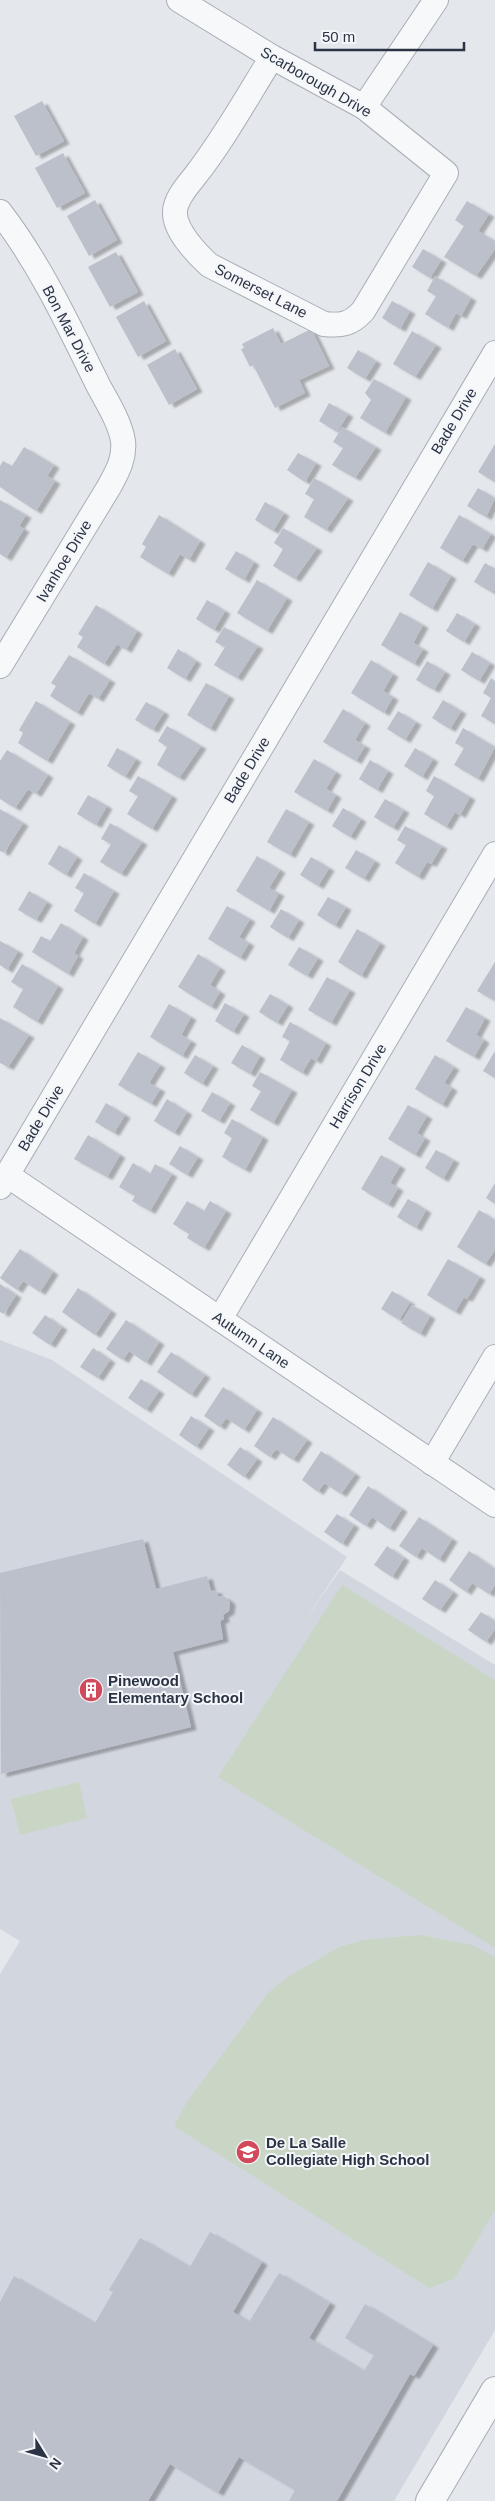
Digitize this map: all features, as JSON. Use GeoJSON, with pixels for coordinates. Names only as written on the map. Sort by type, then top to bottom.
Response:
{"type":"FeatureCollection","features":[{"type":"Feature","properties":{"kind":"street","name":"Scarborough Drive"},"geometry":{"type":"LineString","coordinates":[[179,0],[272,57],[364,107],[446,173]]}},
{"type":"Feature","properties":{"kind":"street"},"geometry":{"type":"LineString","coordinates":[[364,107],[436,0]]}},
{"type":"Feature","properties":{"kind":"street","name":"Somerset Lane"},"geometry":{"type":"LineString","coordinates":[[272,57],[211,156],[182,192],[175,212],[180,230],[195,252],[209,265],[324,324],[339,326],[353,322],[363,311],[446,173]]}},
{"type":"Feature","properties":{"kind":"street","name":"Bon Mar Drive"},"geometry":{"type":"LineString","coordinates":[[0,212],[33,263],[70,328],[119,427],[123,453]]}},
{"type":"Feature","properties":{"kind":"street","name":"Bade Drive"},"geometry":{"type":"LineString","coordinates":[[4,1181],[492,363]]}},
{"type":"Feature","properties":{"kind":"street","name":"Ivanhoe Drive"},"geometry":{"type":"LineString","coordinates":[[0,666],[109,487],[119,469],[123,453]]}},
{"type":"Feature","properties":{"kind":"street","name":"Harrison Drive"},"geometry":{"type":"LineString","coordinates":[[220,1319],[495,854]]}},
{"type":"Feature","properties":{"kind":"street","name":"Autumn Lane"},"geometry":{"type":"LineString","coordinates":[[4,1181],[220,1319],[495,1505]]}},
{"type":"Feature","properties":{"kind":"street"},"geometry":{"type":"LineString","coordinates":[[432,1463],[495,1357]]}},
{"type":"Feature","properties":{"kind":"street"},"geometry":{"type":"LineString","coordinates":[[430,2501],[495,2391]]}},
{"type":"Feature","properties":{"kind":"shaded area","name":"De La Salle Collegiate High School"},"geometry":{"type":"Polygon","coordinates":[[[0,1340],[52,1360],[347,1557],[301,1627],[340,1570],[495,1665],[495,2330],[394,2501],[0,2501],[0,1974],[20,1941],[0,1929],[0,1340]]]}},
{"type":"Feature","properties":{"kind":"green space"},"geometry":{"type":"Polygon","coordinates":[[[342,1585],[495,1680],[495,1948],[218,1777],[342,1585]]]}},
{"type":"Feature","properties":{"kind":"green space"},"geometry":{"type":"Polygon","coordinates":[[[79,1782],[87,1818],[20,1835],[11,1799],[79,1782]]]}},
{"type":"Feature","properties":{"kind":"green space"},"geometry":{"type":"Polygon","coordinates":[[[420,1935],[472,1945],[495,1957],[495,2210],[454,2279],[429,2288],[174,2126],[187,2102],[268,1993],[288,1977],[339,1947],[364,1940],[420,1935]]]}},
{"type":"Feature","properties":{"kind":"building"},"geometry":{"type":"Polygon","coordinates":[[[42,101],[64,141],[36,156],[14,116],[42,101]]]}},
{"type":"Feature","properties":{"kind":"building"},"geometry":{"type":"Polygon","coordinates":[[[63,153],[85,193],[57,208],[35,168],[63,153]]]}},
{"type":"Feature","properties":{"kind":"building"},"geometry":{"type":"Polygon","coordinates":[[[95,200],[117,240],[89,256],[67,216],[95,200]]]}},
{"type":"Feature","properties":{"kind":"building"},"geometry":{"type":"Polygon","coordinates":[[[467,201],[489,214],[478,231],[495,241],[495,249],[476,276],[444,257],[464,226],[455,220],[467,201]]]}},
{"type":"Feature","properties":{"kind":"building"},"geometry":{"type":"Polygon","coordinates":[[[423,249],[441,260],[430,278],[412,267],[423,249]]]}},
{"type":"Feature","properties":{"kind":"building"},"geometry":{"type":"Polygon","coordinates":[[[116,252],[138,292],[110,307],[88,267],[116,252]]]}},
{"type":"Feature","properties":{"kind":"building"},"geometry":{"type":"Polygon","coordinates":[[[435,276],[471,298],[461,316],[456,313],[448,328],[425,314],[436,296],[427,291],[435,276]]]}},
{"type":"Feature","properties":{"kind":"building"},"geometry":{"type":"Polygon","coordinates":[[[144,301],[166,341],[138,357],[116,317],[144,301]]]}},
{"type":"Feature","properties":{"kind":"building"},"geometry":{"type":"Polygon","coordinates":[[[392,301],[410,311],[400,329],[382,318],[392,301]]]}},
{"type":"Feature","properties":{"kind":"building"},"geometry":{"type":"Polygon","coordinates":[[[273,328],[281,344],[311,329],[329,366],[299,380],[305,393],[275,408],[253,365],[250,367],[241,349],[244,348],[242,344],[273,328]]]}},
{"type":"Feature","properties":{"kind":"building"},"geometry":{"type":"Polygon","coordinates":[[[412,331],[436,345],[415,377],[393,364],[412,331]]]}},
{"type":"Feature","properties":{"kind":"building"},"geometry":{"type":"Polygon","coordinates":[[[175,349],[197,389],[169,405],[147,365],[175,349]]]}},
{"type":"Feature","properties":{"kind":"building"},"geometry":{"type":"Polygon","coordinates":[[[358,350],[376,361],[365,379],[347,368],[358,350]]]}},
{"type":"Feature","properties":{"kind":"building"},"geometry":{"type":"Polygon","coordinates":[[[374,379],[406,397],[385,433],[360,418],[371,400],[365,393],[374,379]]]}},
{"type":"Feature","properties":{"kind":"building"},"geometry":{"type":"Polygon","coordinates":[[[329,403],[348,414],[337,432],[319,421],[329,403]]]}},
{"type":"Feature","properties":{"kind":"building"},"geometry":{"type":"Polygon","coordinates":[[[342,427],[376,447],[355,478],[332,465],[343,448],[333,442],[342,427]]]}},
{"type":"Feature","properties":{"kind":"building"},"geometry":{"type":"Polygon","coordinates":[[[495,444],[495,478],[493,481],[478,472],[495,444]]]}},
{"type":"Feature","properties":{"kind":"building"},"geometry":{"type":"Polygon","coordinates":[[[24,447],[54,465],[47,476],[55,481],[36,511],[0,487],[0,466],[3,461],[12,466],[24,447]]]}},
{"type":"Feature","properties":{"kind":"building"},"geometry":{"type":"Polygon","coordinates":[[[298,453],[316,463],[305,482],[287,470],[298,453]]]}},
{"type":"Feature","properties":{"kind":"building"},"geometry":{"type":"Polygon","coordinates":[[[314,478],[348,498],[326,530],[304,517],[314,499],[305,494],[314,478]]]}},
{"type":"Feature","properties":{"kind":"building"},"geometry":{"type":"Polygon","coordinates":[[[478,488],[495,498],[486,517],[467,506],[478,488]]]}},
{"type":"Feature","properties":{"kind":"building"},"geometry":{"type":"Polygon","coordinates":[[[0,500],[26,515],[19,526],[24,529],[6,558],[0,554],[0,500]]]}},
{"type":"Feature","properties":{"kind":"building"},"geometry":{"type":"Polygon","coordinates":[[[265,502],[284,513],[273,531],[255,520],[265,502]]]}},
{"type":"Feature","properties":{"kind":"building"},"geometry":{"type":"Polygon","coordinates":[[[159,515],[200,541],[189,560],[180,554],[168,574],[140,557],[146,547],[142,544],[159,515]]]}},
{"type":"Feature","properties":{"kind":"building"},"geometry":{"type":"Polygon","coordinates":[[[459,515],[491,534],[482,549],[473,544],[462,561],[440,548],[459,515]]]}},
{"type":"Feature","properties":{"kind":"building"},"geometry":{"type":"Polygon","coordinates":[[[283,528],[317,548],[295,579],[273,566],[283,549],[274,543],[283,528]]]}},
{"type":"Feature","properties":{"kind":"building"},"geometry":{"type":"Polygon","coordinates":[[[236,551],[254,562],[244,580],[225,569],[236,551]]]}},
{"type":"Feature","properties":{"kind":"building"},"geometry":{"type":"Polygon","coordinates":[[[428,562],[451,576],[432,609],[409,595],[428,562]]]}},
{"type":"Feature","properties":{"kind":"building"},"geometry":{"type":"Polygon","coordinates":[[[485,563],[495,569],[495,589],[493,593],[474,582],[485,563]]]}},
{"type":"Feature","properties":{"kind":"building"},"geometry":{"type":"Polygon","coordinates":[[[257,580],[287,598],[267,631],[237,613],[257,580]]]}},
{"type":"Feature","properties":{"kind":"building"},"geometry":{"type":"Polygon","coordinates":[[[207,600],[225,611],[214,630],[196,619],[207,600]]]}},
{"type":"Feature","properties":{"kind":"building"},"geometry":{"type":"Polygon","coordinates":[[[96,605],[137,631],[126,650],[117,644],[104,664],[77,647],[83,637],[78,634],[96,605]]]}},
{"type":"Feature","properties":{"kind":"building"},"geometry":{"type":"Polygon","coordinates":[[[400,612],[423,625],[413,643],[423,649],[414,664],[381,645],[400,612]]]}},
{"type":"Feature","properties":{"kind":"building"},"geometry":{"type":"Polygon","coordinates":[[[457,613],[475,624],[464,642],[446,631],[457,613]]]}},
{"type":"Feature","properties":{"kind":"building"},"geometry":{"type":"Polygon","coordinates":[[[224,627],[258,646],[237,678],[214,665],[225,647],[215,642],[224,627]]]}},
{"type":"Feature","properties":{"kind":"building"},"geometry":{"type":"Polygon","coordinates":[[[178,649],[196,661],[185,679],[167,668],[178,649]]]}},
{"type":"Feature","properties":{"kind":"building"},"geometry":{"type":"Polygon","coordinates":[[[472,652],[490,663],[479,681],[461,670],[472,652]]]}},
{"type":"Feature","properties":{"kind":"building"},"geometry":{"type":"Polygon","coordinates":[[[69,655],[110,680],[98,699],[89,693],[77,713],[50,696],[56,686],[51,683],[69,655]]]}},
{"type":"Feature","properties":{"kind":"building"},"geometry":{"type":"Polygon","coordinates":[[[371,660],[393,674],[383,691],[393,697],[384,713],[351,693],[371,660]]]}},
{"type":"Feature","properties":{"kind":"building"},"geometry":{"type":"Polygon","coordinates":[[[427,661],[445,672],[434,690],[416,680],[427,661]]]}},
{"type":"Feature","properties":{"kind":"building"},"geometry":{"type":"Polygon","coordinates":[[[491,678],[495,681],[495,724],[481,716],[491,698],[483,693],[491,678]]]}},
{"type":"Feature","properties":{"kind":"building"},"geometry":{"type":"Polygon","coordinates":[[[206,683],[229,696],[210,729],[187,715],[206,683]]]}},
{"type":"Feature","properties":{"kind":"building"},"geometry":{"type":"Polygon","coordinates":[[[443,700],[461,711],[450,729],[432,718],[443,700]]]}},
{"type":"Feature","properties":{"kind":"building"},"geometry":{"type":"Polygon","coordinates":[[[36,701],[70,722],[47,761],[18,743],[23,733],[19,730],[36,701]]]}},
{"type":"Feature","properties":{"kind":"building"},"geometry":{"type":"Polygon","coordinates":[[[146,702],[164,712],[153,730],[135,720],[146,702]]]}},
{"type":"Feature","properties":{"kind":"building"},"geometry":{"type":"Polygon","coordinates":[[[343,709],[365,723],[355,740],[365,746],[356,761],[323,742],[343,709]]]}},
{"type":"Feature","properties":{"kind":"building"},"geometry":{"type":"Polygon","coordinates":[[[398,711],[416,722],[405,740],[387,729],[398,711]]]}},
{"type":"Feature","properties":{"kind":"building"},"geometry":{"type":"Polygon","coordinates":[[[167,726],[201,746],[179,778],[157,765],[167,747],[158,741],[167,726]]]}},
{"type":"Feature","properties":{"kind":"building"},"geometry":{"type":"Polygon","coordinates":[[[463,728],[495,747],[478,779],[454,765],[464,748],[455,743],[463,728]]]}},
{"type":"Feature","properties":{"kind":"building"},"geometry":{"type":"Polygon","coordinates":[[[117,748],[136,759],[125,777],[107,766],[117,748]]]}},
{"type":"Feature","properties":{"kind":"building"},"geometry":{"type":"Polygon","coordinates":[[[415,748],[433,759],[422,777],[404,766],[415,748]]]}},
{"type":"Feature","properties":{"kind":"building"},"geometry":{"type":"Polygon","coordinates":[[[7,750],[48,775],[36,794],[28,789],[15,808],[0,799],[0,761],[7,750]]]}},
{"type":"Feature","properties":{"kind":"building"},"geometry":{"type":"Polygon","coordinates":[[[314,759],[336,772],[326,789],[336,795],[327,811],[294,792],[314,759]]]}},
{"type":"Feature","properties":{"kind":"building"},"geometry":{"type":"Polygon","coordinates":[[[370,760],[388,771],[377,790],[359,779],[370,760]]]}},
{"type":"Feature","properties":{"kind":"building"},"geometry":{"type":"Polygon","coordinates":[[[138,776],[172,796],[152,829],[127,814],[138,796],[129,791],[138,776]]]}},
{"type":"Feature","properties":{"kind":"building"},"geometry":{"type":"Polygon","coordinates":[[[434,776],[470,797],[460,815],[455,812],[446,827],[424,814],[434,796],[426,791],[434,776]]]}},
{"type":"Feature","properties":{"kind":"building"},"geometry":{"type":"Polygon","coordinates":[[[88,795],[107,806],[96,825],[77,814],[88,795]]]}},
{"type":"Feature","properties":{"kind":"building"},"geometry":{"type":"Polygon","coordinates":[[[385,799],[404,810],[393,828],[374,817],[385,799]]]}},
{"type":"Feature","properties":{"kind":"building"},"geometry":{"type":"Polygon","coordinates":[[[343,808],[361,819],[350,837],[332,826],[343,808]]]}},
{"type":"Feature","properties":{"kind":"building"},"geometry":{"type":"Polygon","coordinates":[[[0,809],[23,823],[4,853],[0,851],[0,809]]]}},
{"type":"Feature","properties":{"kind":"building"},"geometry":{"type":"Polygon","coordinates":[[[286,809],[309,822],[290,855],[267,842],[286,809]]]}},
{"type":"Feature","properties":{"kind":"building"},"geometry":{"type":"Polygon","coordinates":[[[110,823],[142,842],[121,874],[100,862],[111,844],[101,839],[110,823]]]}},
{"type":"Feature","properties":{"kind":"building"},"geometry":{"type":"Polygon","coordinates":[[[405,826],[442,846],[431,864],[427,862],[418,877],[395,863],[406,845],[397,840],[405,826]]]}},
{"type":"Feature","properties":{"kind":"building"},"geometry":{"type":"Polygon","coordinates":[[[59,845],[77,857],[66,875],[48,864],[59,845]]]}},
{"type":"Feature","properties":{"kind":"building"},"geometry":{"type":"Polygon","coordinates":[[[356,850],[375,861],[364,879],[345,868],[356,850]]]}},
{"type":"Feature","properties":{"kind":"building"},"geometry":{"type":"Polygon","coordinates":[[[257,856],[280,870],[269,888],[279,893],[269,911],[236,891],[257,856]]]}},
{"type":"Feature","properties":{"kind":"building"},"geometry":{"type":"Polygon","coordinates":[[[311,857],[329,868],[318,886],[300,875],[311,857]]]}},
{"type":"Feature","properties":{"kind":"building"},"geometry":{"type":"Polygon","coordinates":[[[84,873],[114,891],[95,924],[74,911],[84,893],[75,888],[84,873]]]}},
{"type":"Feature","properties":{"kind":"building"},"geometry":{"type":"Polygon","coordinates":[[[29,891],[47,902],[36,920],[18,910],[29,891]]]}},
{"type":"Feature","properties":{"kind":"building"},"geometry":{"type":"Polygon","coordinates":[[[328,897],[346,907],[335,926],[317,915],[328,897]]]}},
{"type":"Feature","properties":{"kind":"building"},"geometry":{"type":"Polygon","coordinates":[[[227,906],[250,919],[239,937],[249,943],[240,958],[208,939],[227,906]]]}},
{"type":"Feature","properties":{"kind":"building"},"geometry":{"type":"Polygon","coordinates":[[[281,909],[299,920],[288,938],[270,927],[281,909]]]}},
{"type":"Feature","properties":{"kind":"building"},"geometry":{"type":"Polygon","coordinates":[[[61,923],[83,937],[74,953],[78,956],[68,974],[32,952],[41,936],[50,941],[61,923]]]}},
{"type":"Feature","properties":{"kind":"building"},"geometry":{"type":"Polygon","coordinates":[[[357,929],[380,943],[361,976],[338,962],[357,929]]]}},
{"type":"Feature","properties":{"kind":"building"},"geometry":{"type":"Polygon","coordinates":[[[0,941],[18,951],[7,970],[0,965],[0,941]]]}},
{"type":"Feature","properties":{"kind":"building"},"geometry":{"type":"Polygon","coordinates":[[[299,947],[318,958],[307,976],[288,965],[299,947]]]}},
{"type":"Feature","properties":{"kind":"building"},"geometry":{"type":"Polygon","coordinates":[[[198,954],[220,968],[210,985],[220,992],[211,1007],[178,987],[198,954]]]}},
{"type":"Feature","properties":{"kind":"building"},"geometry":{"type":"Polygon","coordinates":[[[495,962],[495,1001],[477,991],[495,962]]]}},
{"type":"Feature","properties":{"kind":"building"},"geometry":{"type":"Polygon","coordinates":[[[22,964],[58,986],[37,1022],[13,1007],[23,989],[11,982],[22,964]]]}},
{"type":"Feature","properties":{"kind":"building"},"geometry":{"type":"Polygon","coordinates":[[[327,977],[350,990],[331,1023],[308,1010],[327,977]]]}},
{"type":"Feature","properties":{"kind":"building"},"geometry":{"type":"Polygon","coordinates":[[[270,994],[288,1005],[277,1023],[259,1012],[270,994]]]}},
{"type":"Feature","properties":{"kind":"building"},"geometry":{"type":"Polygon","coordinates":[[[225,1003],[244,1014],[233,1032],[215,1021],[225,1003]]]}},
{"type":"Feature","properties":{"kind":"building"},"geometry":{"type":"Polygon","coordinates":[[[169,1004],[191,1017],[181,1035],[191,1041],[182,1056],[150,1037],[169,1004]]]}},
{"type":"Feature","properties":{"kind":"building"},"geometry":{"type":"Polygon","coordinates":[[[466,1007],[485,1018],[476,1035],[484,1040],[474,1057],[446,1041],[466,1007]]]}},
{"type":"Feature","properties":{"kind":"building"},"geometry":{"type":"Polygon","coordinates":[[[0,1018],[29,1035],[8,1067],[0,1063],[0,1018]]]}},
{"type":"Feature","properties":{"kind":"building"},"geometry":{"type":"Polygon","coordinates":[[[290,1022],[326,1043],[316,1061],[311,1058],[302,1073],[280,1060],[290,1041],[282,1037],[290,1022]]]}},
{"type":"Feature","properties":{"kind":"building"},"geometry":{"type":"Polygon","coordinates":[[[242,1045],[260,1056],[250,1074],[231,1063],[242,1045]]]}},
{"type":"Feature","properties":{"kind":"building"},"geometry":{"type":"Polygon","coordinates":[[[495,1051],[495,1078],[483,1071],[495,1051]]]}},
{"type":"Feature","properties":{"kind":"building"},"geometry":{"type":"Polygon","coordinates":[[[138,1052],[160,1065],[149,1083],[160,1089],[151,1104],[118,1085],[138,1052]]]}},
{"type":"Feature","properties":{"kind":"building"},"geometry":{"type":"Polygon","coordinates":[[[195,1055],[213,1066],[202,1084],[184,1073],[195,1055]]]}},
{"type":"Feature","properties":{"kind":"building"},"geometry":{"type":"Polygon","coordinates":[[[435,1055],[454,1067],[444,1083],[452,1088],[442,1105],[415,1089],[435,1055]]]}},
{"type":"Feature","properties":{"kind":"building"},"geometry":{"type":"Polygon","coordinates":[[[260,1072],[292,1090],[273,1123],[250,1110],[261,1091],[252,1086],[260,1072]]]}},
{"type":"Feature","properties":{"kind":"building"},"geometry":{"type":"Polygon","coordinates":[[[212,1092],[230,1103],[219,1121],[201,1111],[212,1092]]]}},
{"type":"Feature","properties":{"kind":"building"},"geometry":{"type":"Polygon","coordinates":[[[167,1099],[187,1112],[174,1133],[154,1121],[167,1099]]]}},
{"type":"Feature","properties":{"kind":"building"},"geometry":{"type":"Polygon","coordinates":[[[106,1103],[125,1115],[114,1133],[95,1122],[106,1103]]]}},
{"type":"Feature","properties":{"kind":"building"},"geometry":{"type":"Polygon","coordinates":[[[408,1105],[427,1116],[417,1133],[425,1138],[415,1155],[388,1139],[408,1105]]]}},
{"type":"Feature","properties":{"kind":"building"},"geometry":{"type":"Polygon","coordinates":[[[232,1119],[263,1137],[245,1170],[222,1157],[232,1138],[224,1133],[232,1119]]]}},
{"type":"Feature","properties":{"kind":"building"},"geometry":{"type":"Polygon","coordinates":[[[88,1135],[120,1155],[107,1177],[74,1159],[88,1135]]]}},
{"type":"Feature","properties":{"kind":"building"},"geometry":{"type":"Polygon","coordinates":[[[180,1146],[198,1157],[187,1175],[169,1164],[180,1146]]]}},
{"type":"Feature","properties":{"kind":"building"},"geometry":{"type":"Polygon","coordinates":[[[436,1150],[454,1160],[443,1179],[425,1168],[436,1150]]]}},
{"type":"Feature","properties":{"kind":"building"},"geometry":{"type":"Polygon","coordinates":[[[381,1155],[400,1166],[390,1183],[398,1188],[388,1205],[361,1189],[381,1155]]]}},
{"type":"Feature","properties":{"kind":"building"},"geometry":{"type":"Polygon","coordinates":[[[133,1163],[150,1174],[155,1164],[172,1174],[150,1211],[132,1201],[135,1196],[119,1187],[133,1163]]]}},
{"type":"Feature","properties":{"kind":"building"},"geometry":{"type":"Polygon","coordinates":[[[495,1183],[495,1204],[486,1198],[495,1183]]]}},
{"type":"Feature","properties":{"kind":"building"},"geometry":{"type":"Polygon","coordinates":[[[408,1199],[426,1210],[416,1228],[397,1217],[408,1199]]]}},
{"type":"Feature","properties":{"kind":"building"},"geometry":{"type":"Polygon","coordinates":[[[187,1201],[204,1211],[210,1201],[226,1211],[204,1248],[187,1238],[189,1234],[173,1224],[187,1201]]]}},
{"type":"Feature","properties":{"kind":"building"},"geometry":{"type":"Polygon","coordinates":[[[479,1210],[495,1220],[495,1250],[485,1264],[457,1247],[479,1210]]]}},
{"type":"Feature","properties":{"kind":"building"},"geometry":{"type":"Polygon","coordinates":[[[20,1249],[53,1272],[40,1292],[23,1281],[17,1290],[0,1278],[20,1249]]]}},
{"type":"Feature","properties":{"kind":"building"},"geometry":{"type":"Polygon","coordinates":[[[448,1259],[480,1277],[467,1299],[464,1297],[455,1312],[427,1295],[448,1259]]]}},
{"type":"Feature","properties":{"kind":"building"},"geometry":{"type":"Polygon","coordinates":[[[0,1284],[16,1295],[4,1314],[0,1312],[0,1284]]]}},
{"type":"Feature","properties":{"kind":"building"},"geometry":{"type":"Polygon","coordinates":[[[78,1288],[111,1311],[95,1335],[62,1312],[78,1288]]]}},
{"type":"Feature","properties":{"kind":"building"},"geometry":{"type":"Polygon","coordinates":[[[392,1291],[410,1302],[399,1320],[381,1309],[392,1291]]]}},
{"type":"Feature","properties":{"kind":"building"},"geometry":{"type":"Polygon","coordinates":[[[412,1305],[430,1316],[420,1334],[401,1323],[412,1305]]]}},
{"type":"Feature","properties":{"kind":"building"},"geometry":{"type":"Polygon","coordinates":[[[45,1315],[62,1327],[50,1345],[32,1333],[45,1315]]]}},
{"type":"Feature","properties":{"kind":"building"},"geometry":{"type":"Polygon","coordinates":[[[126,1320],[159,1342],[146,1363],[129,1351],[123,1360],[106,1349],[126,1320]]]}},
{"type":"Feature","properties":{"kind":"building"},"geometry":{"type":"Polygon","coordinates":[[[93,1348],[110,1360],[98,1378],[80,1367],[93,1348]]]}},
{"type":"Feature","properties":{"kind":"building"},"geometry":{"type":"Polygon","coordinates":[[[171,1352],[205,1375],[191,1395],[157,1372],[171,1352]]]}},
{"type":"Feature","properties":{"kind":"building"},"geometry":{"type":"Polygon","coordinates":[[[141,1379],[159,1391],[146,1410],[128,1398],[141,1379]]]}},
{"type":"Feature","properties":{"kind":"building"},"geometry":{"type":"Polygon","coordinates":[[[223,1387],[257,1410],[244,1430],[226,1418],[220,1427],[204,1416],[223,1387]]]}},
{"type":"Feature","properties":{"kind":"building"},"geometry":{"type":"Polygon","coordinates":[[[191,1416],[209,1428],[196,1447],[179,1435],[191,1416]]]}},
{"type":"Feature","properties":{"kind":"building"},"geometry":{"type":"Polygon","coordinates":[[[273,1417],[307,1440],[293,1460],[276,1449],[270,1457],[254,1446],[273,1417]]]}},
{"type":"Feature","properties":{"kind":"building"},"geometry":{"type":"Polygon","coordinates":[[[240,1447],[257,1459],[244,1477],[227,1465],[240,1447]]]}},
{"type":"Feature","properties":{"kind":"building"},"geometry":{"type":"Polygon","coordinates":[[[321,1451],[355,1474],[341,1494],[324,1483],[318,1492],[302,1480],[321,1451]]]}},
{"type":"Feature","properties":{"kind":"building"},"geometry":{"type":"Polygon","coordinates":[[[368,1486],[402,1509],[389,1529],[372,1517],[366,1526],[349,1515],[368,1486]]]}},
{"type":"Feature","properties":{"kind":"building"},"geometry":{"type":"Polygon","coordinates":[[[337,1514],[354,1525],[342,1544],[324,1532],[337,1514]]]}},
{"type":"Feature","properties":{"kind":"building"},"geometry":{"type":"Polygon","coordinates":[[[419,1517],[452,1539],[439,1560],[422,1548],[416,1557],[399,1546],[419,1517]]]}},
{"type":"Feature","properties":{"kind":"building","name":"Pinewood Elementary School"},"geometry":{"type":"Polygon","coordinates":[[[143,1539],[156,1589],[207,1576],[211,1591],[216,1590],[218,1596],[225,1597],[230,1602],[229,1611],[223,1615],[224,1619],[220,1621],[223,1639],[173,1652],[191,1727],[1,1774],[0,1573],[143,1539]]]}},
{"type":"Feature","properties":{"kind":"building"},"geometry":{"type":"Polygon","coordinates":[[[387,1546],[404,1558],[392,1577],[374,1565],[387,1546]]]}},
{"type":"Feature","properties":{"kind":"building"},"geometry":{"type":"Polygon","coordinates":[[[469,1551],[495,1569],[495,1585],[489,1594],[472,1583],[466,1592],[449,1580],[469,1551]]]}},
{"type":"Feature","properties":{"kind":"building"},"geometry":{"type":"Polygon","coordinates":[[[435,1580],[453,1592],[440,1610],[422,1599],[435,1580]]]}},
{"type":"Feature","properties":{"kind":"building"},"geometry":{"type":"Polygon","coordinates":[[[481,1612],[495,1621],[495,1629],[486,1642],[468,1630],[481,1612]]]}},
{"type":"Feature","properties":{"kind":"building"},"geometry":{"type":"Polygon","coordinates":[[[210,2232],[262,2262],[233,2312],[249,2322],[279,2273],[330,2303],[309,2338],[364,2371],[374,2355],[345,2338],[365,2304],[433,2345],[414,2376],[410,2374],[337,2501],[289,2501],[295,2490],[239,2457],[218,2493],[170,2464],[148,2501],[0,2501],[0,2302],[14,2276],[95,2323],[113,2292],[109,2290],[140,2238],[190,2267],[210,2232]]]}},
{"type":"Feature","properties":{"kind":"place","name":"Pinewood Elementary School"},"geometry":{"type":"Point","coordinates":[91,1690]}},
{"type":"Feature","properties":{"kind":"place","name":"De La Salle Collegiate High School"},"geometry":{"type":"Point","coordinates":[248,2152]}}]}
